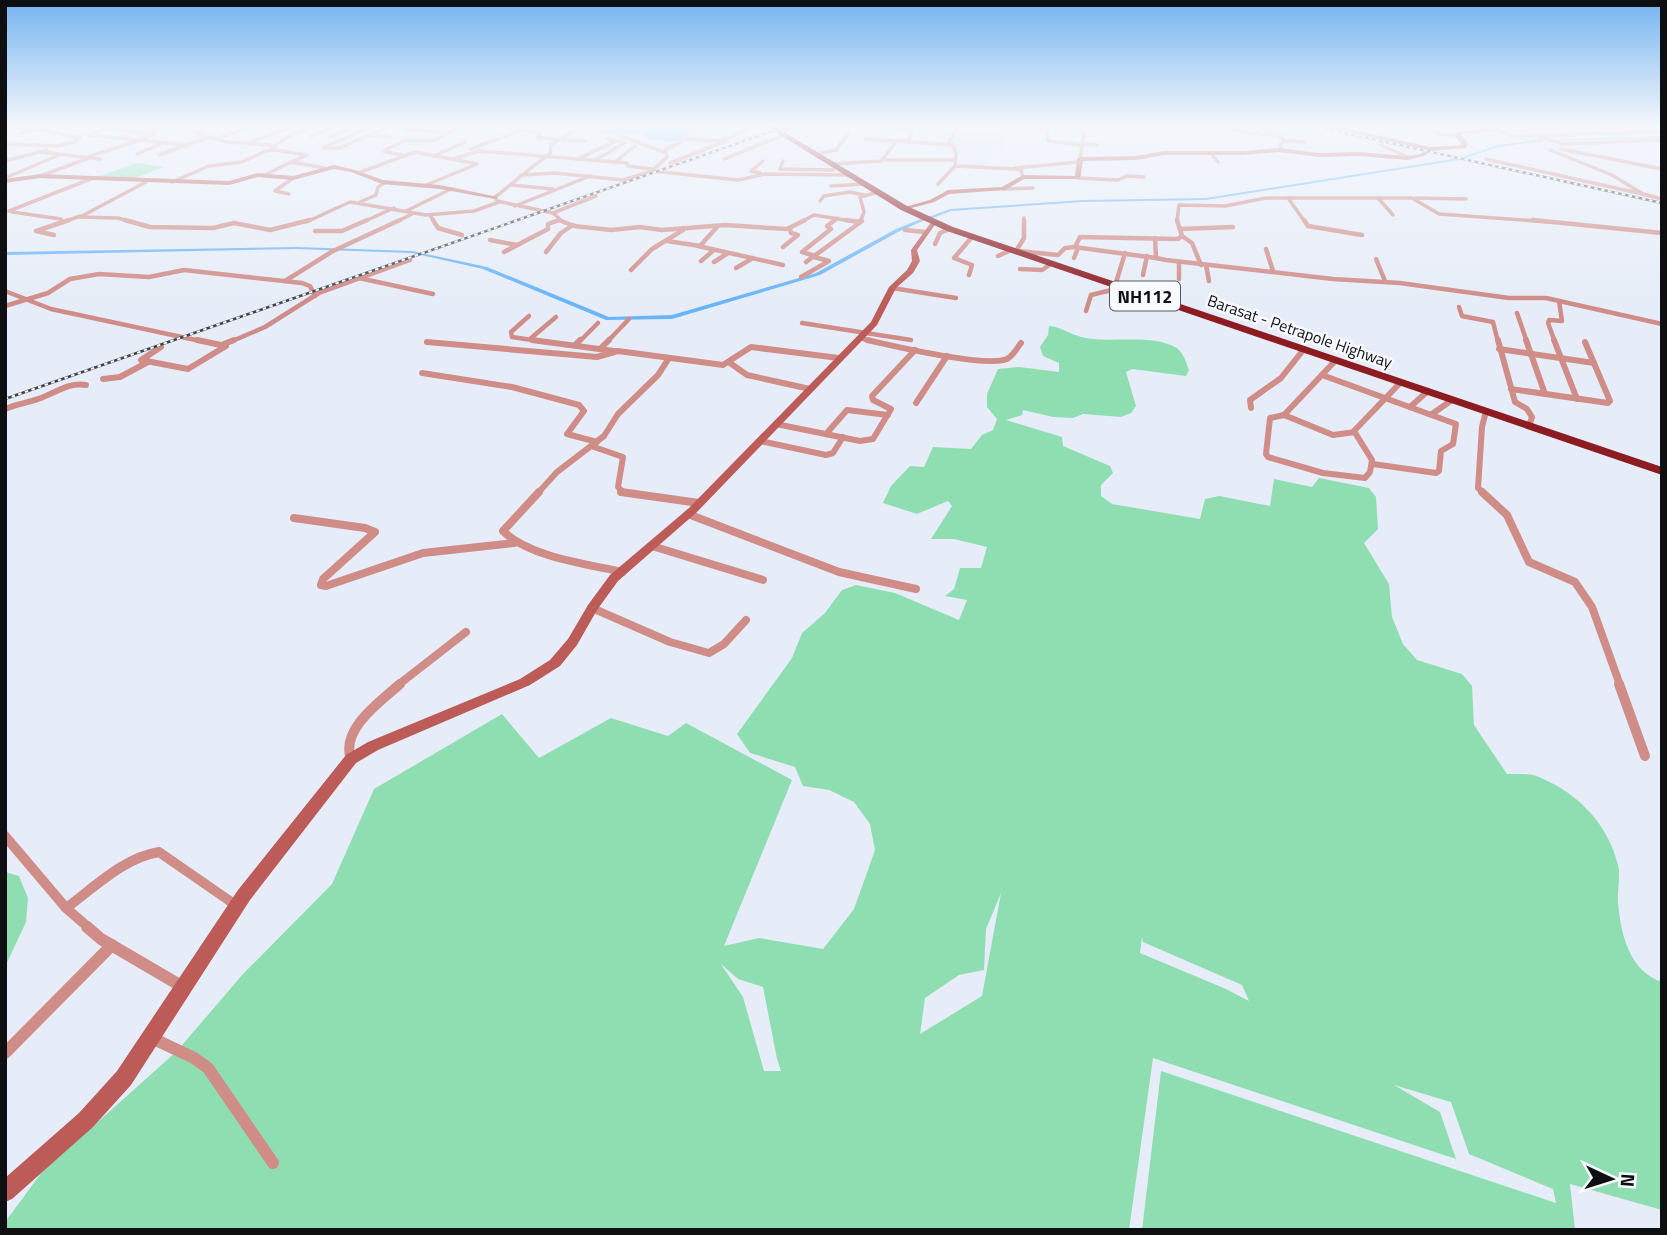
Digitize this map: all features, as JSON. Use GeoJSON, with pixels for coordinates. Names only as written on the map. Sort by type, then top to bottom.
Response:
{"type":"FeatureCollection","features":[{"type":"Feature","properties":{"kind":"highway","name":"Barasat - Petrapole Highway"},"geometry":{"type":"LineString","coordinates":[[863,184],[927,223],[1662,471]]}},
{"type":"Feature","properties":{"kind":"street"},"geometry":{"type":"LineString","coordinates":[[7,211],[81,184]]}},
{"type":"Feature","properties":{"kind":"street"},"geometry":{"type":"LineString","coordinates":[[54,235],[36,231],[80,216],[141,184]]}},
{"type":"Feature","properties":{"kind":"street"},"geometry":{"type":"LineString","coordinates":[[285,184],[275,191],[289,194]]}},
{"type":"Feature","properties":{"kind":"street"},"geometry":{"type":"LineString","coordinates":[[358,203],[376,195],[378,187],[383,184]]}},
{"type":"Feature","properties":{"kind":"street"},"geometry":{"type":"LineString","coordinates":[[402,184],[451,189],[553,214],[559,220],[573,225],[611,230],[719,226],[790,229],[810,215],[862,221]]}},
{"type":"Feature","properties":{"kind":"street"},"geometry":{"type":"LineString","coordinates":[[424,186],[430,184]]}},
{"type":"Feature","properties":{"kind":"street"},"geometry":{"type":"LineString","coordinates":[[515,206],[569,184]]}},
{"type":"Feature","properties":{"kind":"street"},"geometry":{"type":"LineString","coordinates":[[831,186],[863,184]]}},
{"type":"Feature","properties":{"kind":"street"},"geometry":{"type":"LineString","coordinates":[[1003,189],[1012,184]]}},
{"type":"Feature","properties":{"kind":"street"},"geometry":{"type":"LineString","coordinates":[[1596,184],[1662,199]]}},
{"type":"Feature","properties":{"kind":"street"},"geometry":{"type":"LineString","coordinates":[[1627,184],[1647,195]]}},
{"type":"Feature","properties":{"kind":"street"},"geometry":{"type":"LineString","coordinates":[[80,216],[118,218],[150,227],[213,228],[234,223],[274,229],[302,224],[339,205],[358,203],[429,215],[474,211],[497,200],[511,185],[555,189]]}},
{"type":"Feature","properties":{"kind":"street"},"geometry":{"type":"LineString","coordinates":[[904,208],[932,201],[948,192],[1033,188]]}},
{"type":"Feature","properties":{"kind":"street"},"geometry":{"type":"LineString","coordinates":[[404,212],[451,189]]}},
{"type":"Feature","properties":{"kind":"street"},"geometry":{"type":"LineString","coordinates":[[820,201],[824,196],[836,193],[860,192],[864,195]]}},
{"type":"Feature","properties":{"kind":"street"},"geometry":{"type":"LineString","coordinates":[[806,262],[857,227],[862,221],[860,198],[878,192]]}},
{"type":"Feature","properties":{"kind":"street"},"geometry":{"type":"LineString","coordinates":[[553,214],[596,195]]}},
{"type":"Feature","properties":{"kind":"street"},"geometry":{"type":"LineString","coordinates":[[1288,198],[1312,228],[1363,235]]}},
{"type":"Feature","properties":{"kind":"street"},"geometry":{"type":"LineString","coordinates":[[1209,281],[1192,243],[1182,236],[1177,221],[1179,205],[1225,206],[1260,199],[1288,198],[1466,200]]}},
{"type":"Feature","properties":{"kind":"street"},"geometry":{"type":"LineString","coordinates":[[1378,198],[1393,215]]}},
{"type":"Feature","properties":{"kind":"street"},"geometry":{"type":"LineString","coordinates":[[1415,198],[1439,214],[1525,219],[1661,233],[1662,240]]}},
{"type":"Feature","properties":{"kind":"street"},"geometry":{"type":"LineString","coordinates":[[315,231],[342,231],[394,208]]}},
{"type":"Feature","properties":{"kind":"street"},"geometry":{"type":"LineString","coordinates":[[7,211],[64,220]]}},
{"type":"Feature","properties":{"kind":"street"},"geometry":{"type":"LineString","coordinates":[[284,281],[333,251],[412,214]]}},
{"type":"Feature","properties":{"kind":"street"},"geometry":{"type":"LineString","coordinates":[[429,215],[438,228],[462,234]]}},
{"type":"Feature","properties":{"kind":"street"},"geometry":{"type":"LineString","coordinates":[[801,277],[829,261],[802,252],[831,229],[827,226],[837,218]]}},
{"type":"Feature","properties":{"kind":"street"},"geometry":{"type":"LineString","coordinates":[[998,256],[1012,250],[1024,238],[1024,218]]}},
{"type":"Feature","properties":{"kind":"street"},"geometry":{"type":"LineString","coordinates":[[504,252],[548,229],[548,224],[559,220]]}},
{"type":"Feature","properties":{"kind":"street"},"geometry":{"type":"LineString","coordinates":[[905,230],[927,223]]}},
{"type":"Feature","properties":{"kind":"street"},"geometry":{"type":"LineString","coordinates":[[5,1192],[12,1178],[86,1120],[124,1078],[237,906],[351,759],[373,746],[525,682],[565,653],[592,608],[622,572],[688,514],[863,335],[884,307],[892,288],[910,271],[916,261],[914,250],[927,223]]}},
{"type":"Feature","properties":{"kind":"street"},"geometry":{"type":"LineString","coordinates":[[546,252],[561,233],[573,225]]}},
{"type":"Feature","properties":{"kind":"street"},"geometry":{"type":"LineString","coordinates":[[698,246],[708,240],[709,234],[719,226]]}},
{"type":"Feature","properties":{"kind":"street"},"geometry":{"type":"LineString","coordinates":[[1180,229],[1233,226]]}},
{"type":"Feature","properties":{"kind":"street"},"geometry":{"type":"LineString","coordinates":[[631,270],[652,249],[685,229]]}},
{"type":"Feature","properties":{"kind":"street"},"geometry":{"type":"LineString","coordinates":[[783,247],[798,235],[791,233],[790,229]]}},
{"type":"Feature","properties":{"kind":"street"},"geometry":{"type":"LineString","coordinates":[[935,244],[941,232],[950,229]]}},
{"type":"Feature","properties":{"kind":"street"},"geometry":{"type":"LineString","coordinates":[[1074,258],[1081,237],[1174,239],[1182,236]]}},
{"type":"Feature","properties":{"kind":"street"},"geometry":{"type":"LineString","coordinates":[[969,275],[972,265],[954,258],[971,237]]}},
{"type":"Feature","properties":{"kind":"street"},"geometry":{"type":"LineString","coordinates":[[1155,238],[1156,258]]}},
{"type":"Feature","properties":{"kind":"street"},"geometry":{"type":"LineString","coordinates":[[490,240],[516,245]]}},
{"type":"Feature","properties":{"kind":"street"},"geometry":{"type":"LineString","coordinates":[[667,242],[698,246],[783,265]]}},
{"type":"Feature","properties":{"kind":"street"},"geometry":{"type":"LineString","coordinates":[[1012,250],[1056,255],[1065,248],[1076,247],[1203,265],[1333,279],[1385,281],[1508,298],[1559,300],[1662,324]]}},
{"type":"Feature","properties":{"kind":"street"},"geometry":{"type":"LineString","coordinates":[[1266,249],[1273,271]]}},
{"type":"Feature","properties":{"kind":"street"},"geometry":{"type":"LineString","coordinates":[[701,261],[714,250]]}},
{"type":"Feature","properties":{"kind":"street"},"geometry":{"type":"LineString","coordinates":[[714,262],[727,253]]}},
{"type":"Feature","properties":{"kind":"street"},"geometry":{"type":"LineString","coordinates":[[1086,311],[1091,295],[1108,293],[1117,287],[1125,253]]}},
{"type":"Feature","properties":{"kind":"street"},"geometry":{"type":"LineString","coordinates":[[1143,275],[1147,256]]}},
{"type":"Feature","properties":{"kind":"street"},"geometry":{"type":"LineString","coordinates":[[736,268],[753,258]]}},
{"type":"Feature","properties":{"kind":"street"},"geometry":{"type":"LineString","coordinates":[[1376,259],[1385,281]]}},
{"type":"Feature","properties":{"kind":"street"},"geometry":{"type":"LineString","coordinates":[[5,291],[51,309],[178,338],[224,344],[265,327],[315,296],[410,260]]}},
{"type":"Feature","properties":{"kind":"street"},"geometry":{"type":"LineString","coordinates":[[1179,262],[1179,279]]}},
{"type":"Feature","properties":{"kind":"street"},"geometry":{"type":"LineString","coordinates":[[1020,270],[1042,270],[1051,264]]}},
{"type":"Feature","properties":{"kind":"street"},"geometry":{"type":"LineString","coordinates":[[1250,268],[1251,277]]}},
{"type":"Feature","properties":{"kind":"street"},"geometry":{"type":"LineString","coordinates":[[5,306],[48,293],[75,277],[99,274],[149,277],[184,270],[307,284],[315,296]]}},
{"type":"Feature","properties":{"kind":"street"},"geometry":{"type":"LineString","coordinates":[[359,278],[433,294]]}},
{"type":"Feature","properties":{"kind":"street"},"geometry":{"type":"LineString","coordinates":[[892,288],[956,298]]}},
{"type":"Feature","properties":{"kind":"street"},"geometry":{"type":"LineString","coordinates":[[1559,300],[1563,321],[1548,321],[1577,399]]}},
{"type":"Feature","properties":{"kind":"street"},"geometry":{"type":"LineString","coordinates":[[1459,307],[1462,316],[1493,322],[1516,404],[1526,408],[1533,419],[1529,426]]}},
{"type":"Feature","properties":{"kind":"street"},"geometry":{"type":"LineString","coordinates":[[1517,313],[1545,394]]}},
{"type":"Feature","properties":{"kind":"street"},"geometry":{"type":"LineString","coordinates":[[529,316],[510,334],[723,365],[730,363],[744,349],[751,347],[839,358]]}},
{"type":"Feature","properties":{"kind":"street"},"geometry":{"type":"LineString","coordinates":[[530,339],[556,317]]}},
{"type":"Feature","properties":{"kind":"street"},"geometry":{"type":"LineString","coordinates":[[600,349],[629,320]]}},
{"type":"Feature","properties":{"kind":"street"},"geometry":{"type":"LineString","coordinates":[[575,345],[598,323]]}},
{"type":"Feature","properties":{"kind":"street"},"geometry":{"type":"LineString","coordinates":[[802,323],[947,356],[1004,360],[1021,343]]}},
{"type":"Feature","properties":{"kind":"street"},"geometry":{"type":"LineString","coordinates":[[863,335],[911,340]]}},
{"type":"Feature","properties":{"kind":"street"},"geometry":{"type":"LineString","coordinates":[[428,342],[597,357],[614,351]]}},
{"type":"Feature","properties":{"kind":"street"},"geometry":{"type":"LineString","coordinates":[[1511,389],[1609,402],[1585,342]]}},
{"type":"Feature","properties":{"kind":"street"},"geometry":{"type":"LineString","coordinates":[[161,347],[141,360],[188,369],[217,353],[226,346],[224,344]]}},
{"type":"Feature","properties":{"kind":"street"},"geometry":{"type":"LineString","coordinates":[[1251,408],[1250,400],[1281,378],[1304,349]]}},
{"type":"Feature","properties":{"kind":"street"},"geometry":{"type":"LineString","coordinates":[[1499,349],[1594,363]]}},
{"type":"Feature","properties":{"kind":"street"},"geometry":{"type":"LineString","coordinates":[[776,424],[843,438],[864,441],[873,439],[891,407],[873,400],[872,396],[915,350]]}},
{"type":"Feature","properties":{"kind":"street"},"geometry":{"type":"LineString","coordinates":[[916,403],[947,356]]}},
{"type":"Feature","properties":{"kind":"street"},"geometry":{"type":"LineString","coordinates":[[622,572],[517,543],[504,535],[506,525],[561,469],[604,436],[618,414],[658,375],[669,358]]}},
{"type":"Feature","properties":{"kind":"street"},"geometry":{"type":"LineString","coordinates":[[1284,415],[1335,361]]}},
{"type":"Feature","properties":{"kind":"street"},"geometry":{"type":"LineString","coordinates":[[103,379],[120,377],[148,362]]}},
{"type":"Feature","properties":{"kind":"street"},"geometry":{"type":"LineString","coordinates":[[730,363],[747,374],[810,388]]}},
{"type":"Feature","properties":{"kind":"street"},"geometry":{"type":"LineString","coordinates":[[422,373],[493,383],[579,405],[584,411],[567,434],[623,457],[618,486],[622,493],[699,503]]}},
{"type":"Feature","properties":{"kind":"street"},"geometry":{"type":"LineString","coordinates":[[1322,375],[1457,425],[1453,444],[1441,451],[1438,471],[1430,474],[1373,464]]}},
{"type":"Feature","properties":{"kind":"street"},"geometry":{"type":"LineString","coordinates":[[1373,464],[1368,475],[1357,478],[1323,473],[1268,457],[1266,454],[1270,418],[1284,415],[1333,435],[1355,432],[1399,383]]}},
{"type":"Feature","properties":{"kind":"street"},"geometry":{"type":"LineString","coordinates":[[5,409],[24,401],[36,400],[72,384],[86,385]]}},
{"type":"Feature","properties":{"kind":"street"},"geometry":{"type":"LineString","coordinates":[[1410,407],[1428,391]]}},
{"type":"Feature","properties":{"kind":"street"},"geometry":{"type":"LineString","coordinates":[[1432,414],[1452,400]]}},
{"type":"Feature","properties":{"kind":"street"},"geometry":{"type":"LineString","coordinates":[[826,434],[847,410],[888,415]]}},
{"type":"Feature","properties":{"kind":"street"},"geometry":{"type":"LineString","coordinates":[[1486,411],[1482,427],[1478,488],[1507,515],[1529,562],[1575,582],[1592,607],[1645,756]]}},
{"type":"Feature","properties":{"kind":"street"},"geometry":{"type":"LineString","coordinates":[[1355,432],[1373,464]]}},
{"type":"Feature","properties":{"kind":"street"},"geometry":{"type":"LineString","coordinates":[[760,441],[829,455],[843,438]]}},
{"type":"Feature","properties":{"kind":"street"},"geometry":{"type":"LineString","coordinates":[[688,514],[839,572],[916,589]]}},
{"type":"Feature","properties":{"kind":"street"},"geometry":{"type":"LineString","coordinates":[[294,518],[365,527],[375,532],[323,579],[320,583],[323,586],[422,553],[517,543]]}},
{"type":"Feature","properties":{"kind":"street"},"geometry":{"type":"LineString","coordinates":[[652,546],[763,580]]}},
{"type":"Feature","properties":{"kind":"street"},"geometry":{"type":"LineString","coordinates":[[592,608],[661,637],[709,653],[717,649],[746,620]]}},
{"type":"Feature","properties":{"kind":"street"},"geometry":{"type":"LineString","coordinates":[[351,759],[350,740],[369,714],[466,632]]}},
{"type":"Feature","properties":{"kind":"street"},"geometry":{"type":"LineString","coordinates":[[5,836],[66,908],[112,945],[183,987]]}},
{"type":"Feature","properties":{"kind":"street"},"geometry":{"type":"LineString","coordinates":[[66,908],[131,862],[159,852],[237,906]]}},
{"type":"Feature","properties":{"kind":"street"},"geometry":{"type":"LineString","coordinates":[[5,1053],[112,945]]}},
{"type":"Feature","properties":{"kind":"street"},"geometry":{"type":"LineString","coordinates":[[152,1038],[194,1058],[208,1068],[274,1163]]}},
{"type":"Feature","properties":{"kind":"green space"},"geometry":{"type":"Polygon","coordinates":[[[1049,326],[1086,338],[1152,340],[1178,349],[1187,364],[1189,370],[1186,376],[1132,369],[1126,372],[1136,406],[1131,413],[1121,417],[1083,414],[1073,418],[1053,417],[1023,410],[1022,415],[1006,420],[1062,437],[1063,446],[1110,466],[1113,473],[1101,485],[1101,496],[1112,504],[1200,519],[1205,499],[1219,496],[1270,506],[1274,479],[1312,487],[1319,478],[1369,488],[1376,497],[1378,529],[1364,543],[1389,584],[1392,617],[1403,644],[1417,660],[1462,674],[1472,686],[1474,725],[1507,774],[1535,776],[1566,792],[1599,823],[1613,850],[1619,870],[1618,903],[1629,950],[1642,969],[1662,982],[1662,1210],[1570,1184],[1575,1230],[1142,1230],[1161,1071],[1556,1203],[1553,1189],[1469,1154],[1451,1102],[1394,1085],[1440,1112],[1456,1159],[1153,1058],[1129,1230],[5,1230],[5,1222],[42,1172],[177,1051],[243,974],[332,884],[374,789],[502,714],[539,758],[611,718],[668,736],[686,723],[792,780],[724,946],[759,938],[823,949],[854,909],[875,850],[870,824],[854,802],[829,790],[803,786],[795,767],[750,753],[737,734],[792,658],[802,633],[825,613],[842,590],[856,585],[895,593],[959,620],[967,600],[945,596],[954,589],[960,568],[981,568],[987,547],[954,539],[931,539],[952,506],[948,501],[917,514],[883,503],[891,486],[910,466],[924,467],[933,447],[971,449],[982,435],[993,430],[997,419],[987,407],[987,394],[998,369],[1019,367],[1059,372],[1059,363],[1043,356],[1040,347],[1048,335],[1049,326]],[[1001,893],[986,929],[984,970],[959,975],[925,998],[920,1034],[982,996],[1001,893]],[[1142,937],[1140,953],[1249,1001],[1242,985],[1143,942],[1142,937]],[[721,964],[743,997],[764,1071],[781,1071],[763,987],[738,979],[721,964]]]}},
{"type":"Feature","properties":{"kind":"green space"},"geometry":{"type":"Polygon","coordinates":[[[5,872],[19,876],[28,898],[26,922],[5,967],[5,872]]]}},
{"type":"Feature","properties":{"kind":"waterway"},"geometry":{"type":"LineString","coordinates":[[928,218],[950,210],[1083,201],[1206,199],[1303,184]]}},
{"type":"Feature","properties":{"kind":"waterway"},"geometry":{"type":"LineString","coordinates":[[5,254],[296,248],[412,252],[485,268],[608,319],[672,317],[818,274],[898,230],[923,220]]}},
{"type":"Feature","properties":{"kind":"railway"},"geometry":{"type":"LineString","coordinates":[[5,399],[622,184]]}},
{"type":"Feature","properties":{"kind":"railway"},"geometry":{"type":"LineString","coordinates":[[1574,184],[1662,203]]}}]}
